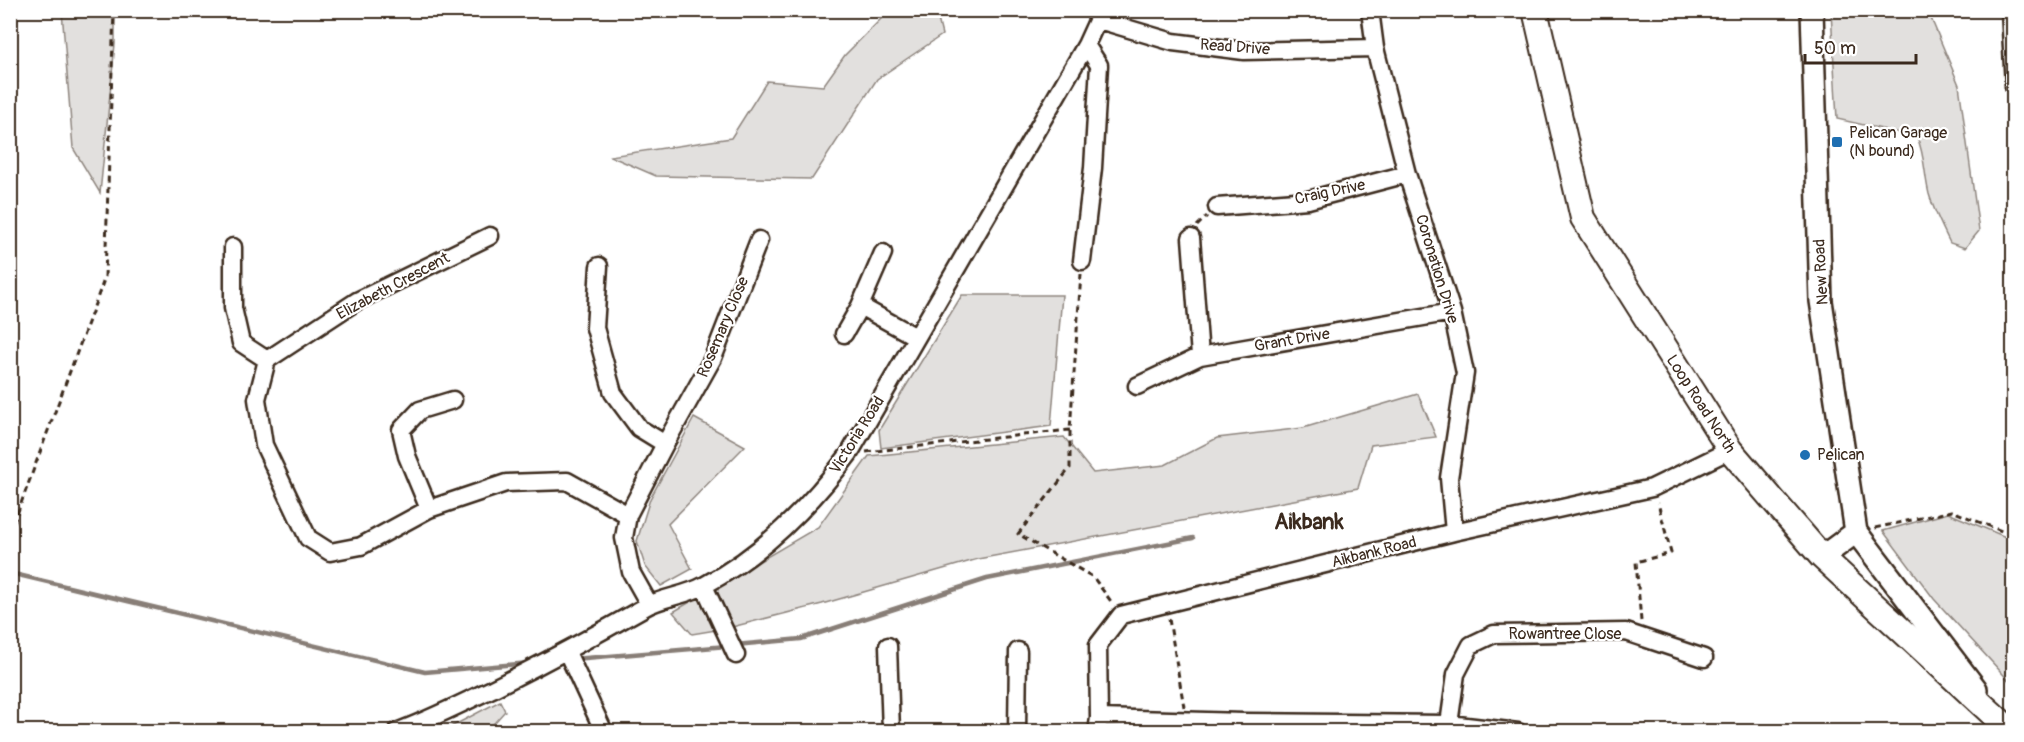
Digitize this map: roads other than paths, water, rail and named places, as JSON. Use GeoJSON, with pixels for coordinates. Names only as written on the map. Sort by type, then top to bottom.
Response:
{"type":"FeatureCollection","features":[{"type":"Feature","properties":{"kind":"highway","name":"Loop Road North"},"geometry":{"type":"LineString","coordinates":[[1535,10],[1583,218],[1730,450],[1822,556],[2005,725]]}},
{"type":"Feature","properties":{"kind":"main road","name":"New Road"},"geometry":{"type":"LineString","coordinates":[[1812,10],[1821,301],[1856,532],[2005,725]]}},
{"type":"Feature","properties":{"kind":"main road"},"geometry":{"type":"LineString","coordinates":[[1822,556],[1856,532]]}},
{"type":"Feature","properties":{"kind":"street","name":"Coronation Drive"},"geometry":{"type":"LineString","coordinates":[[1370,10],[1375,48],[1407,174],[1452,312],[1465,373],[1449,478],[1454,532]]}},
{"type":"Feature","properties":{"kind":"street"},"geometry":{"type":"LineString","coordinates":[[2010,10],[2013,87]]}},
{"type":"Feature","properties":{"kind":"street","name":"Read Drive"},"geometry":{"type":"LineString","coordinates":[[1101,15],[1173,42],[1244,51],[1375,48]]}},
{"type":"Feature","properties":{"kind":"street","name":"Victoria Road"},"geometry":{"type":"LineString","coordinates":[[396,732],[428,726],[567,652],[649,604],[681,596],[704,586],[728,572],[768,542],[814,496],[849,454],[1086,45],[1101,15]]}},
{"type":"Feature","properties":{"kind":"street"},"geometry":{"type":"LineString","coordinates":[[1082,261],[1093,168],[1100,65],[1086,45]]}},
{"type":"Feature","properties":{"kind":"street","name":"Craig Drive"},"geometry":{"type":"LineString","coordinates":[[1217,207],[1308,200],[1407,174]]}},
{"type":"Feature","properties":{"kind":"street","name":"Elizabeth Crescent"},"geometry":{"type":"LineString","coordinates":[[267,360],[357,301],[490,236]]}},
{"type":"Feature","properties":{"kind":"street"},"geometry":{"type":"LineString","coordinates":[[1191,238],[1200,356]]}},
{"type":"Feature","properties":{"kind":"street","name":"Rosemary Close"},"geometry":{"type":"LineString","coordinates":[[649,604],[631,572],[624,538],[628,515],[712,358],[759,240]]}},
{"type":"Feature","properties":{"kind":"street"},"geometry":{"type":"LineString","coordinates":[[233,247],[232,308],[241,343],[267,360],[257,399],[264,445],[308,538],[330,552],[362,546],[429,509],[506,483],[567,481],[628,515]]}},
{"type":"Feature","properties":{"kind":"street"},"geometry":{"type":"LineString","coordinates":[[844,334],[860,306],[882,253]]}},
{"type":"Feature","properties":{"kind":"street"},"geometry":{"type":"LineString","coordinates":[[599,266],[595,328],[613,393],[639,428],[665,444]]}},
{"type":"Feature","properties":{"kind":"street"},"geometry":{"type":"LineString","coordinates":[[860,306],[916,337]]}},
{"type":"Feature","properties":{"kind":"street","name":"Grant Drive"},"geometry":{"type":"LineString","coordinates":[[1137,386],[1200,356],[1452,312]]}},
{"type":"Feature","properties":{"kind":"street"},"geometry":{"type":"LineString","coordinates":[[429,509],[407,456],[401,430],[420,410],[453,400]]}},
{"type":"Feature","properties":{"kind":"street","name":"Aikbank Road"},"geometry":{"type":"LineString","coordinates":[[1098,725],[1098,645],[1121,615],[1454,532],[1654,487],[1730,450]]}},
{"type":"Feature","properties":{"kind":"street"},"geometry":{"type":"LineString","coordinates":[[704,586],[735,655]]}},
{"type":"Feature","properties":{"kind":"street","name":"Rowantree Close"},"geometry":{"type":"LineString","coordinates":[[1449,724],[1456,674],[1471,645],[1494,634],[1626,632],[1704,658]]}},
{"type":"Feature","properties":{"kind":"street"},"geometry":{"type":"LineString","coordinates":[[888,646],[891,732]]}},
{"type":"Feature","properties":{"kind":"street"},"geometry":{"type":"LineString","coordinates":[[1017,732],[1018,651]]}},
{"type":"Feature","properties":{"kind":"street"},"geometry":{"type":"LineString","coordinates":[[567,652],[604,732]]}},
{"type":"Feature","properties":{"kind":"street"},"geometry":{"type":"LineString","coordinates":[[1098,725],[1186,720],[1449,724],[1507,731]]}},
{"type":"Feature","properties":{"kind":"waterway"},"geometry":{"type":"LineString","coordinates":[[735,645],[801,639],[987,579],[1193,538]]}},
{"type":"Feature","properties":{"kind":"waterway"},"geometry":{"type":"LineString","coordinates":[[10,573],[425,672],[530,663]]}},
{"type":"Feature","properties":{"kind":"waterway"},"geometry":{"type":"LineString","coordinates":[[574,659],[727,646]]}},
{"type":"Feature","properties":{"kind":"place","name":"Pelican Garage (N bound)"},"geometry":{"type":"Point","coordinates":[1837,142]}},
{"type":"Feature","properties":{"kind":"place","name":"Pelican"},"geometry":{"type":"Point","coordinates":[1805,455]}},
{"type":"Feature","properties":{"kind":"district","name":"Aikbank"},"geometry":{"type":"Point","coordinates":[1309,522]}}]}
